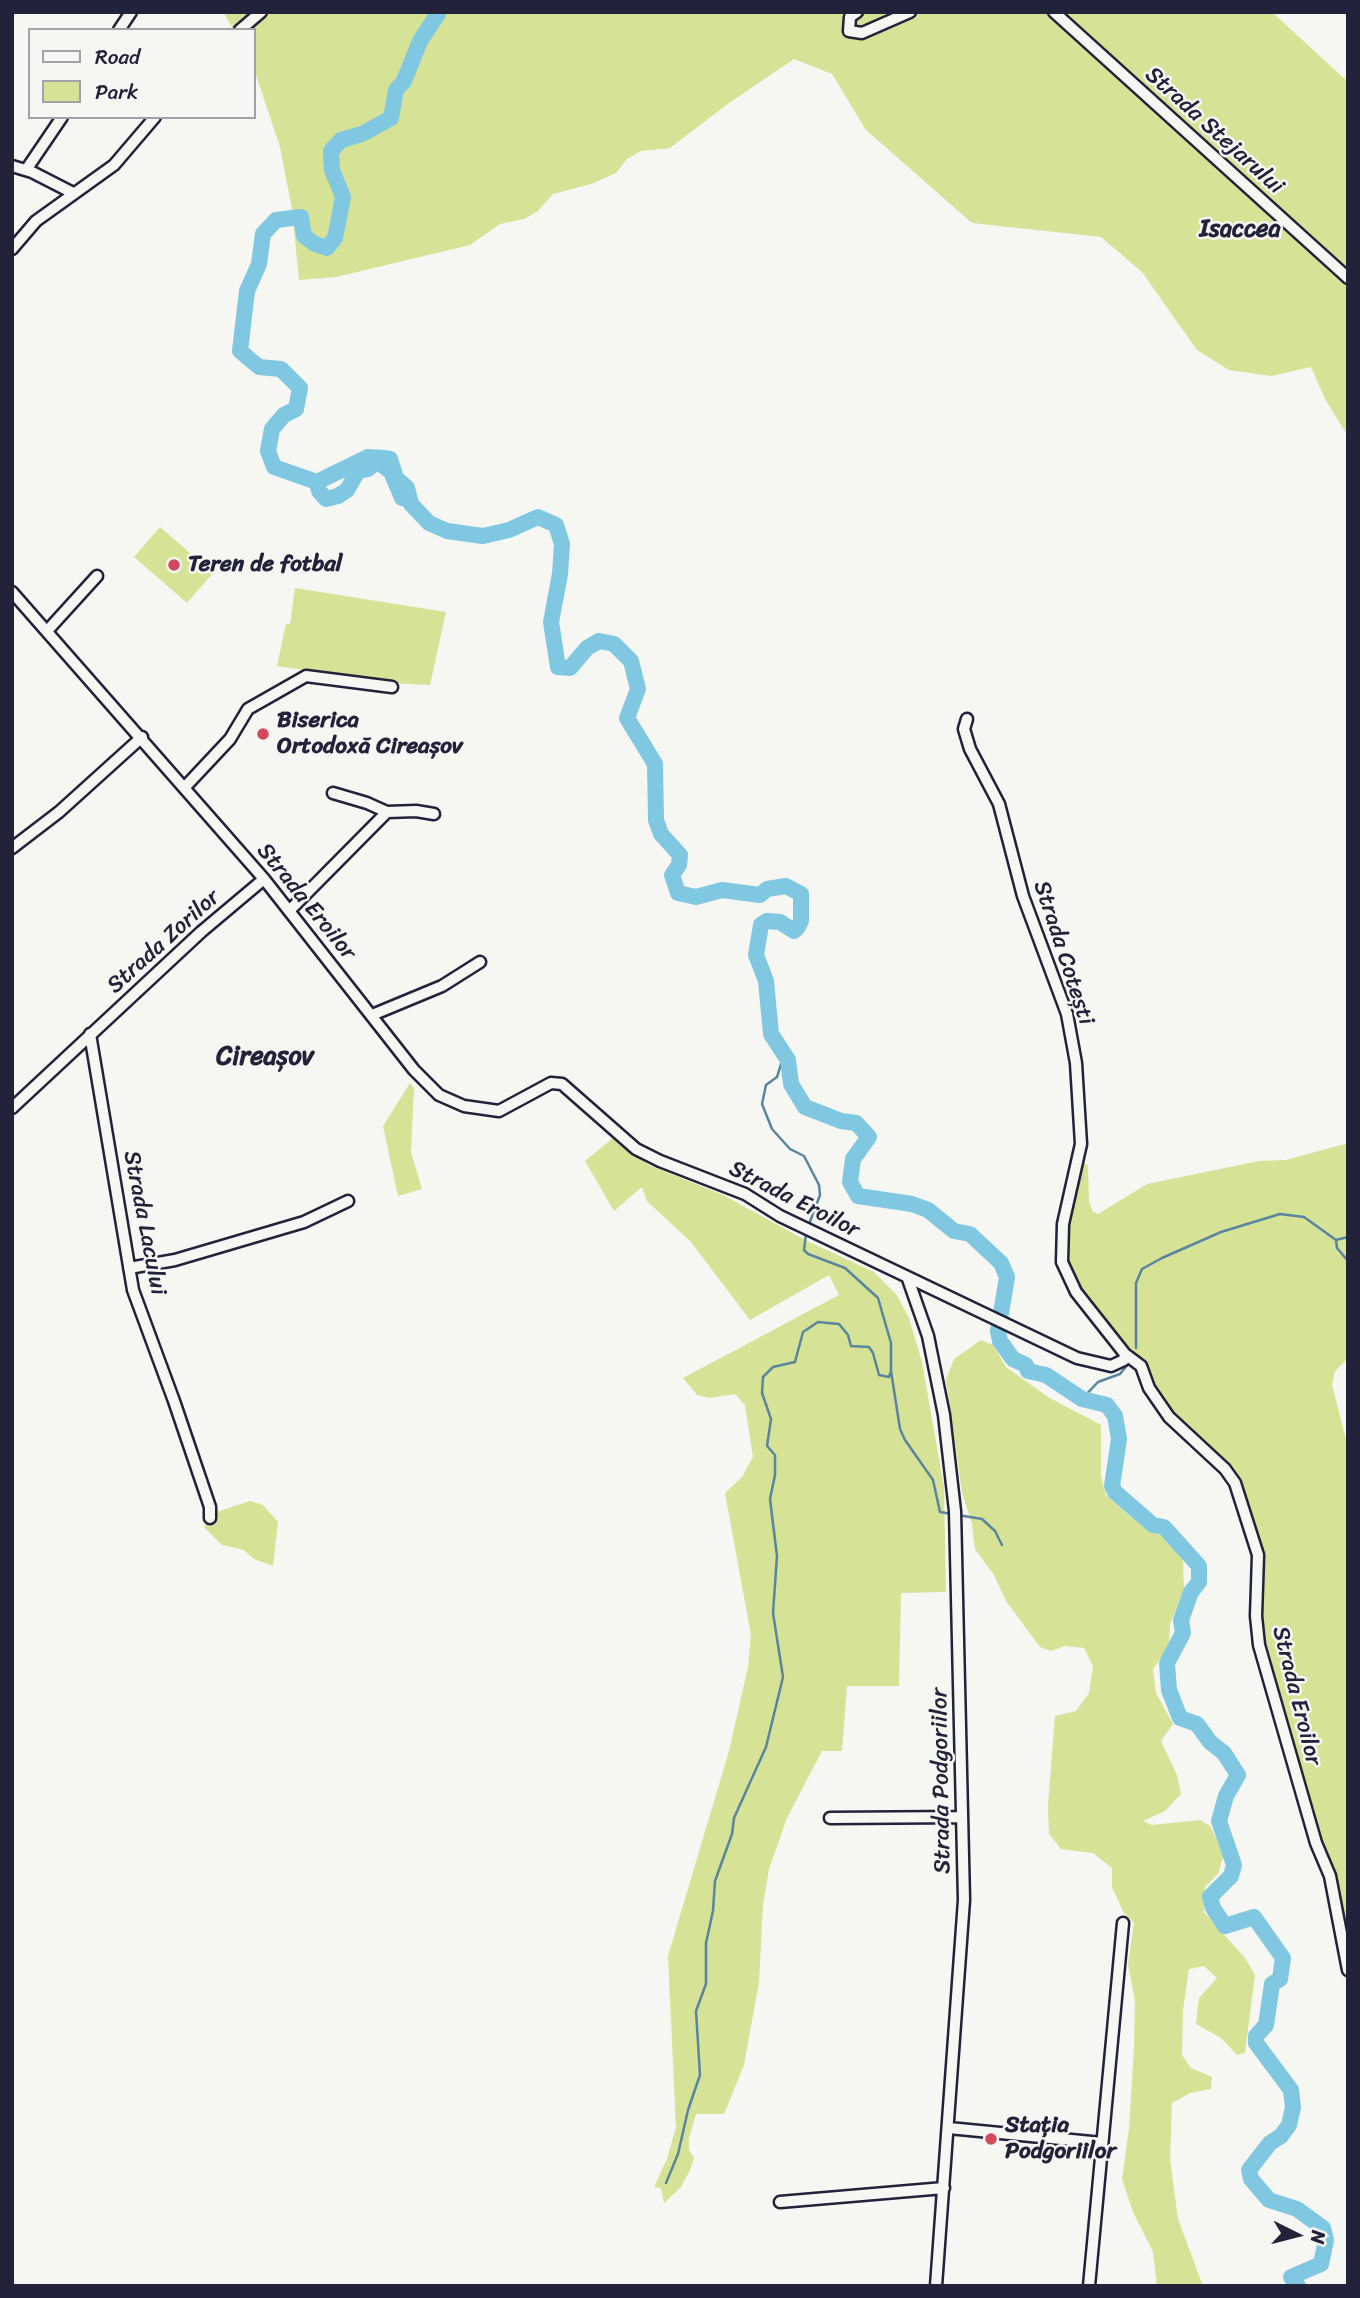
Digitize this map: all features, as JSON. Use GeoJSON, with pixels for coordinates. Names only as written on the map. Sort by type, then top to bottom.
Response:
{"type":"FeatureCollection","features":[{"type":"Feature","properties":{"kind":"street"},"geometry":{"type":"LineString","coordinates":[[120,28],[131,12]]}},
{"type":"Feature","properties":{"kind":"street"},"geometry":{"type":"LineString","coordinates":[[242,28],[261,12]]}},
{"type":"Feature","properties":{"kind":"street"},"geometry":{"type":"LineString","coordinates":[[857,12],[850,18],[849,31],[862,33],[910,12]]}},
{"type":"Feature","properties":{"kind":"street","name":"Strada Stejarului"},"geometry":{"type":"LineString","coordinates":[[1054,12],[1348,278]]}},
{"type":"Feature","properties":{"kind":"street"},"geometry":{"type":"LineString","coordinates":[[26,170],[61,119]]}},
{"type":"Feature","properties":{"kind":"street"},"geometry":{"type":"LineString","coordinates":[[12,249],[36,221],[114,164],[153,119]]}},
{"type":"Feature","properties":{"kind":"street"},"geometry":{"type":"LineString","coordinates":[[12,166],[73,193]]}},
{"type":"Feature","properties":{"kind":"street"},"geometry":{"type":"LineString","coordinates":[[47,631],[97,576]]}},
{"type":"Feature","properties":{"kind":"street","name":"Strada Eroilor"},"geometry":{"type":"LineString","coordinates":[[12,592],[186,786],[264,879],[414,1070],[439,1095],[464,1105],[499,1111],[551,1083],[562,1084],[636,1149],[745,1194],[802,1227],[1077,1358],[1111,1366],[1124,1360],[1125,1354],[1141,1366],[1149,1388],[1169,1417],[1225,1469],[1235,1483],[1247,1515],[1258,1555],[1256,1616],[1259,1646],[1316,1843],[1329,1876],[1348,1970]]}},
{"type":"Feature","properties":{"kind":"street"},"geometry":{"type":"LineString","coordinates":[[186,786],[230,739],[248,709],[306,676],[392,687]]}},
{"type":"Feature","properties":{"kind":"street","name":"Strada Cotești"},"geometry":{"type":"LineString","coordinates":[[967,719],[966,736],[985,782],[999,804],[1023,896],[1067,1014],[1081,1144],[1063,1224],[1062,1262],[1076,1292],[1125,1354]]}},
{"type":"Feature","properties":{"kind":"street"},"geometry":{"type":"LineString","coordinates":[[12,848],[59,812],[142,737]]}},
{"type":"Feature","properties":{"kind":"street"},"geometry":{"type":"LineString","coordinates":[[332,793],[387,812],[416,811],[433,814]]}},
{"type":"Feature","properties":{"kind":"street"},"geometry":{"type":"LineString","coordinates":[[289,911],[387,812]]}},
{"type":"Feature","properties":{"kind":"street","name":"Strada Zorilor"},"geometry":{"type":"LineString","coordinates":[[90,1034],[264,879]]}},
{"type":"Feature","properties":{"kind":"street"},"geometry":{"type":"LineString","coordinates":[[372,1015],[442,986],[480,962]]}},
{"type":"Feature","properties":{"kind":"street"},"geometry":{"type":"LineString","coordinates":[[12,1108],[90,1034]]}},
{"type":"Feature","properties":{"kind":"street","name":"Strada Lacului"},"geometry":{"type":"LineString","coordinates":[[90,1034],[133,1290],[210,1507],[210,1518]]}},
{"type":"Feature","properties":{"kind":"street"},"geometry":{"type":"LineString","coordinates":[[129,1268],[175,1260],[304,1222],[348,1201]]}},
{"type":"Feature","properties":{"kind":"street","name":"Strada Podgoriilor"},"geometry":{"type":"LineString","coordinates":[[908,1279],[928,1336],[950,1449],[955,1511],[964,1900],[936,2286]]}},
{"type":"Feature","properties":{"kind":"street"},"geometry":{"type":"LineString","coordinates":[[830,1818],[962,1817]]}},
{"type":"Feature","properties":{"kind":"street"},"geometry":{"type":"LineString","coordinates":[[1089,2286],[1123,1923]]}},
{"type":"Feature","properties":{"kind":"street"},"geometry":{"type":"LineString","coordinates":[[949,2128],[1102,2143]]}},
{"type":"Feature","properties":{"kind":"street"},"geometry":{"type":"LineString","coordinates":[[780,2202],[944,2188]]}},
{"type":"Feature","properties":{"kind":"green space"},"geometry":{"type":"Polygon","coordinates":[[[223,12],[1272,12],[1348,82],[1348,436],[1325,399],[1311,367],[1271,376],[1229,370],[1197,350],[1142,272],[1101,237],[972,223],[866,130],[832,74],[794,59],[729,103],[670,148],[641,151],[627,159],[616,173],[591,184],[553,194],[538,211],[524,219],[500,224],[470,245],[336,277],[299,280],[292,209],[280,147],[256,75],[256,28],[233,28],[223,12]]]}},
{"type":"Feature","properties":{"kind":"green space","name":"Teren de fotbal"},"geometry":{"type":"Polygon","coordinates":[[[160,527],[213,573],[187,603],[134,557],[160,527]]]}},
{"type":"Feature","properties":{"kind":"green space"},"geometry":{"type":"Polygon","coordinates":[[[295,588],[446,612],[430,685],[388,683],[277,666],[286,624],[290,624],[295,588]]]}},
{"type":"Feature","properties":{"kind":"green space"},"geometry":{"type":"Polygon","coordinates":[[[410,1083],[414,1088],[411,1152],[422,1189],[398,1196],[383,1126],[410,1083]]]}},
{"type":"Feature","properties":{"kind":"green space"},"geometry":{"type":"Polygon","coordinates":[[[613,1138],[649,1165],[723,1195],[809,1242],[874,1272],[896,1294],[909,1318],[922,1362],[944,1487],[946,1592],[901,1593],[899,1686],[847,1686],[842,1751],[822,1751],[787,1818],[769,1869],[763,1905],[759,1982],[744,2065],[724,2114],[696,2114],[689,2138],[689,2150],[694,2158],[690,2170],[681,2187],[664,2203],[661,2188],[654,2187],[667,2159],[676,2127],[668,1956],[729,1751],[748,1667],[751,1635],[725,1493],[742,1477],[753,1457],[745,1405],[735,1394],[709,1398],[697,1395],[683,1378],[839,1295],[829,1275],[750,1320],[691,1242],[647,1201],[642,1187],[614,1211],[585,1161],[613,1138]]]}},
{"type":"Feature","properties":{"kind":"green space"},"geometry":{"type":"Polygon","coordinates":[[[1348,1143],[1348,1358],[1335,1371],[1332,1385],[1348,1447],[1348,1951],[1259,1626],[1262,1557],[1248,1509],[1233,1473],[1165,1404],[1142,1361],[1129,1353],[1082,1294],[1067,1264],[1066,1245],[1082,1162],[1088,1165],[1089,1202],[1093,1212],[1098,1214],[1147,1184],[1259,1161],[1286,1160],[1348,1143]]]}},
{"type":"Feature","properties":{"kind":"green space"},"geometry":{"type":"Polygon","coordinates":[[[981,1340],[993,1345],[1006,1367],[1048,1397],[1101,1425],[1101,1476],[1106,1495],[1143,1527],[1162,1536],[1183,1558],[1184,1589],[1170,1624],[1169,1646],[1153,1669],[1156,1693],[1173,1724],[1161,1741],[1177,1775],[1181,1794],[1165,1811],[1143,1821],[1152,1825],[1200,1820],[1210,1826],[1224,1854],[1218,1874],[1205,1887],[1204,1912],[1245,1958],[1255,1975],[1245,2053],[1237,2055],[1221,2038],[1196,2024],[1199,1998],[1217,1978],[1204,1966],[1189,1969],[1183,2010],[1182,2055],[1191,2068],[1212,2077],[1211,2089],[1190,2093],[1172,2103],[1170,2159],[1178,2219],[1203,2286],[1157,2286],[1153,2252],[1133,2212],[1122,2179],[1129,2129],[1134,2046],[1135,2001],[1128,1964],[1134,1923],[1124,1913],[1112,1887],[1112,1868],[1093,1853],[1061,1849],[1049,1834],[1048,1805],[1055,1716],[1076,1711],[1089,1693],[1093,1666],[1084,1648],[1065,1646],[1051,1651],[1040,1647],[1006,1601],[994,1575],[975,1549],[972,1524],[962,1493],[946,1380],[954,1359],[981,1340]]]}},
{"type":"Feature","properties":{"kind":"green space"},"geometry":{"type":"Polygon","coordinates":[[[250,1501],[263,1505],[278,1522],[273,1566],[254,1559],[244,1550],[222,1545],[204,1527],[216,1512],[250,1501]]]}},
{"type":"Feature","properties":{"kind":"waterway"},"geometry":{"type":"LineString","coordinates":[[317,482],[274,467],[268,451],[272,429],[284,415],[296,409],[300,388],[281,369],[259,367],[240,351],[247,291],[259,264],[263,234],[276,220],[301,217],[304,236],[327,248],[335,238],[343,197],[332,170],[331,151],[341,140],[362,134],[391,118],[396,90],[404,81],[420,41],[439,12]]}},
{"type":"Feature","properties":{"kind":"waterway"},"geometry":{"type":"LineString","coordinates":[[409,499],[402,498],[391,472],[377,461],[368,469],[358,471],[347,490],[338,496],[326,499],[319,491],[317,482],[368,457],[390,459],[396,478],[407,488],[411,504],[429,523],[447,531],[483,536],[509,530],[538,517],[556,525],[562,544],[560,574],[551,622],[558,667],[570,668],[587,648],[599,641],[614,644],[631,661],[638,689],[627,718],[655,764],[656,820],[661,834],[680,855],[679,865],[672,875],[678,893],[696,897],[722,890],[760,895],[767,889],[786,886],[801,894],[801,921],[798,927],[794,931],[780,922],[767,921],[761,925],[756,955],[766,981],[771,1034],[788,1060],[791,1084],[805,1107],[841,1121],[856,1123],[869,1137],[853,1159],[850,1182],[858,1196],[912,1204],[928,1210],[954,1231],[970,1234],[1001,1263],[1007,1277],[998,1331],[1000,1341],[1013,1359],[1026,1365],[1028,1371],[1046,1375],[1082,1399],[1107,1405],[1115,1416],[1119,1439],[1112,1486],[1115,1492],[1153,1525],[1164,1527],[1199,1566],[1199,1582],[1191,1592],[1181,1620],[1183,1633],[1167,1663],[1169,1690],[1180,1718],[1197,1724],[1210,1742],[1224,1753],[1238,1775],[1226,1796],[1219,1821],[1234,1865],[1231,1876],[1210,1897],[1213,1908],[1225,1926],[1254,1917],[1283,1958],[1280,1979],[1272,1984],[1266,2025],[1256,2036],[1256,2043],[1291,2090],[1293,2107],[1289,2125],[1281,2136],[1270,2143],[1249,2170],[1251,2179],[1269,2200],[1297,2209],[1323,2228],[1326,2240],[1321,2264],[1291,2277],[1298,2286]]}},
{"type":"Feature","properties":{"kind":"waterway"},"geometry":{"type":"LineString","coordinates":[[784,1055],[777,1077],[766,1085],[762,1104],[772,1129],[790,1149],[804,1156],[819,1185],[820,1195],[808,1227]]}},
{"type":"Feature","properties":{"kind":"waterway"},"geometry":{"type":"LineString","coordinates":[[1136,1348],[1136,1283],[1142,1269],[1162,1258],[1221,1232],[1280,1214],[1304,1217],[1336,1240],[1348,1237]]}},
{"type":"Feature","properties":{"kind":"waterway"},"geometry":{"type":"LineString","coordinates":[[806,1234],[804,1250],[808,1254],[845,1268],[878,1298],[891,1343],[891,1371],[900,1429],[933,1480],[940,1512],[982,1519],[995,1531],[1002,1545]]}},
{"type":"Feature","properties":{"kind":"waterway"},"geometry":{"type":"LineString","coordinates":[[1336,1240],[1337,1248],[1348,1261]]}},
{"type":"Feature","properties":{"kind":"waterway"},"geometry":{"type":"LineString","coordinates":[[666,2183],[678,2154],[688,2110],[700,2075],[696,2011],[706,1984],[706,1943],[713,1911],[715,1881],[732,1834],[734,1818],[766,1747],[783,1677],[773,1613],[777,1556],[770,1499],[775,1475],[775,1455],[767,1446],[771,1419],[762,1393],[763,1377],[773,1367],[795,1362],[803,1332],[818,1322],[839,1324],[848,1335],[851,1346],[869,1347],[879,1375],[889,1377],[891,1371]]}},
{"type":"Feature","properties":{"kind":"waterway"},"geometry":{"type":"LineString","coordinates":[[1082,1399],[1098,1382],[1120,1374],[1129,1363]]}},
{"type":"Feature","properties":{"kind":"place","name":"Teren de fotbal"},"geometry":{"type":"Point","coordinates":[174,565]}},
{"type":"Feature","properties":{"kind":"place","name":"Biserica Ortodoxă Cireașov"},"geometry":{"type":"Point","coordinates":[263,734]}},
{"type":"Feature","properties":{"kind":"place","name":"Stația Podgoriilor"},"geometry":{"type":"Point","coordinates":[991,2139]}},
{"type":"Feature","properties":{"kind":"district","name":"Isaccea"},"geometry":{"type":"Point","coordinates":[1240,230]}},
{"type":"Feature","properties":{"kind":"district","name":"Cireașov"},"geometry":{"type":"Point","coordinates":[265,1057]}}]}
